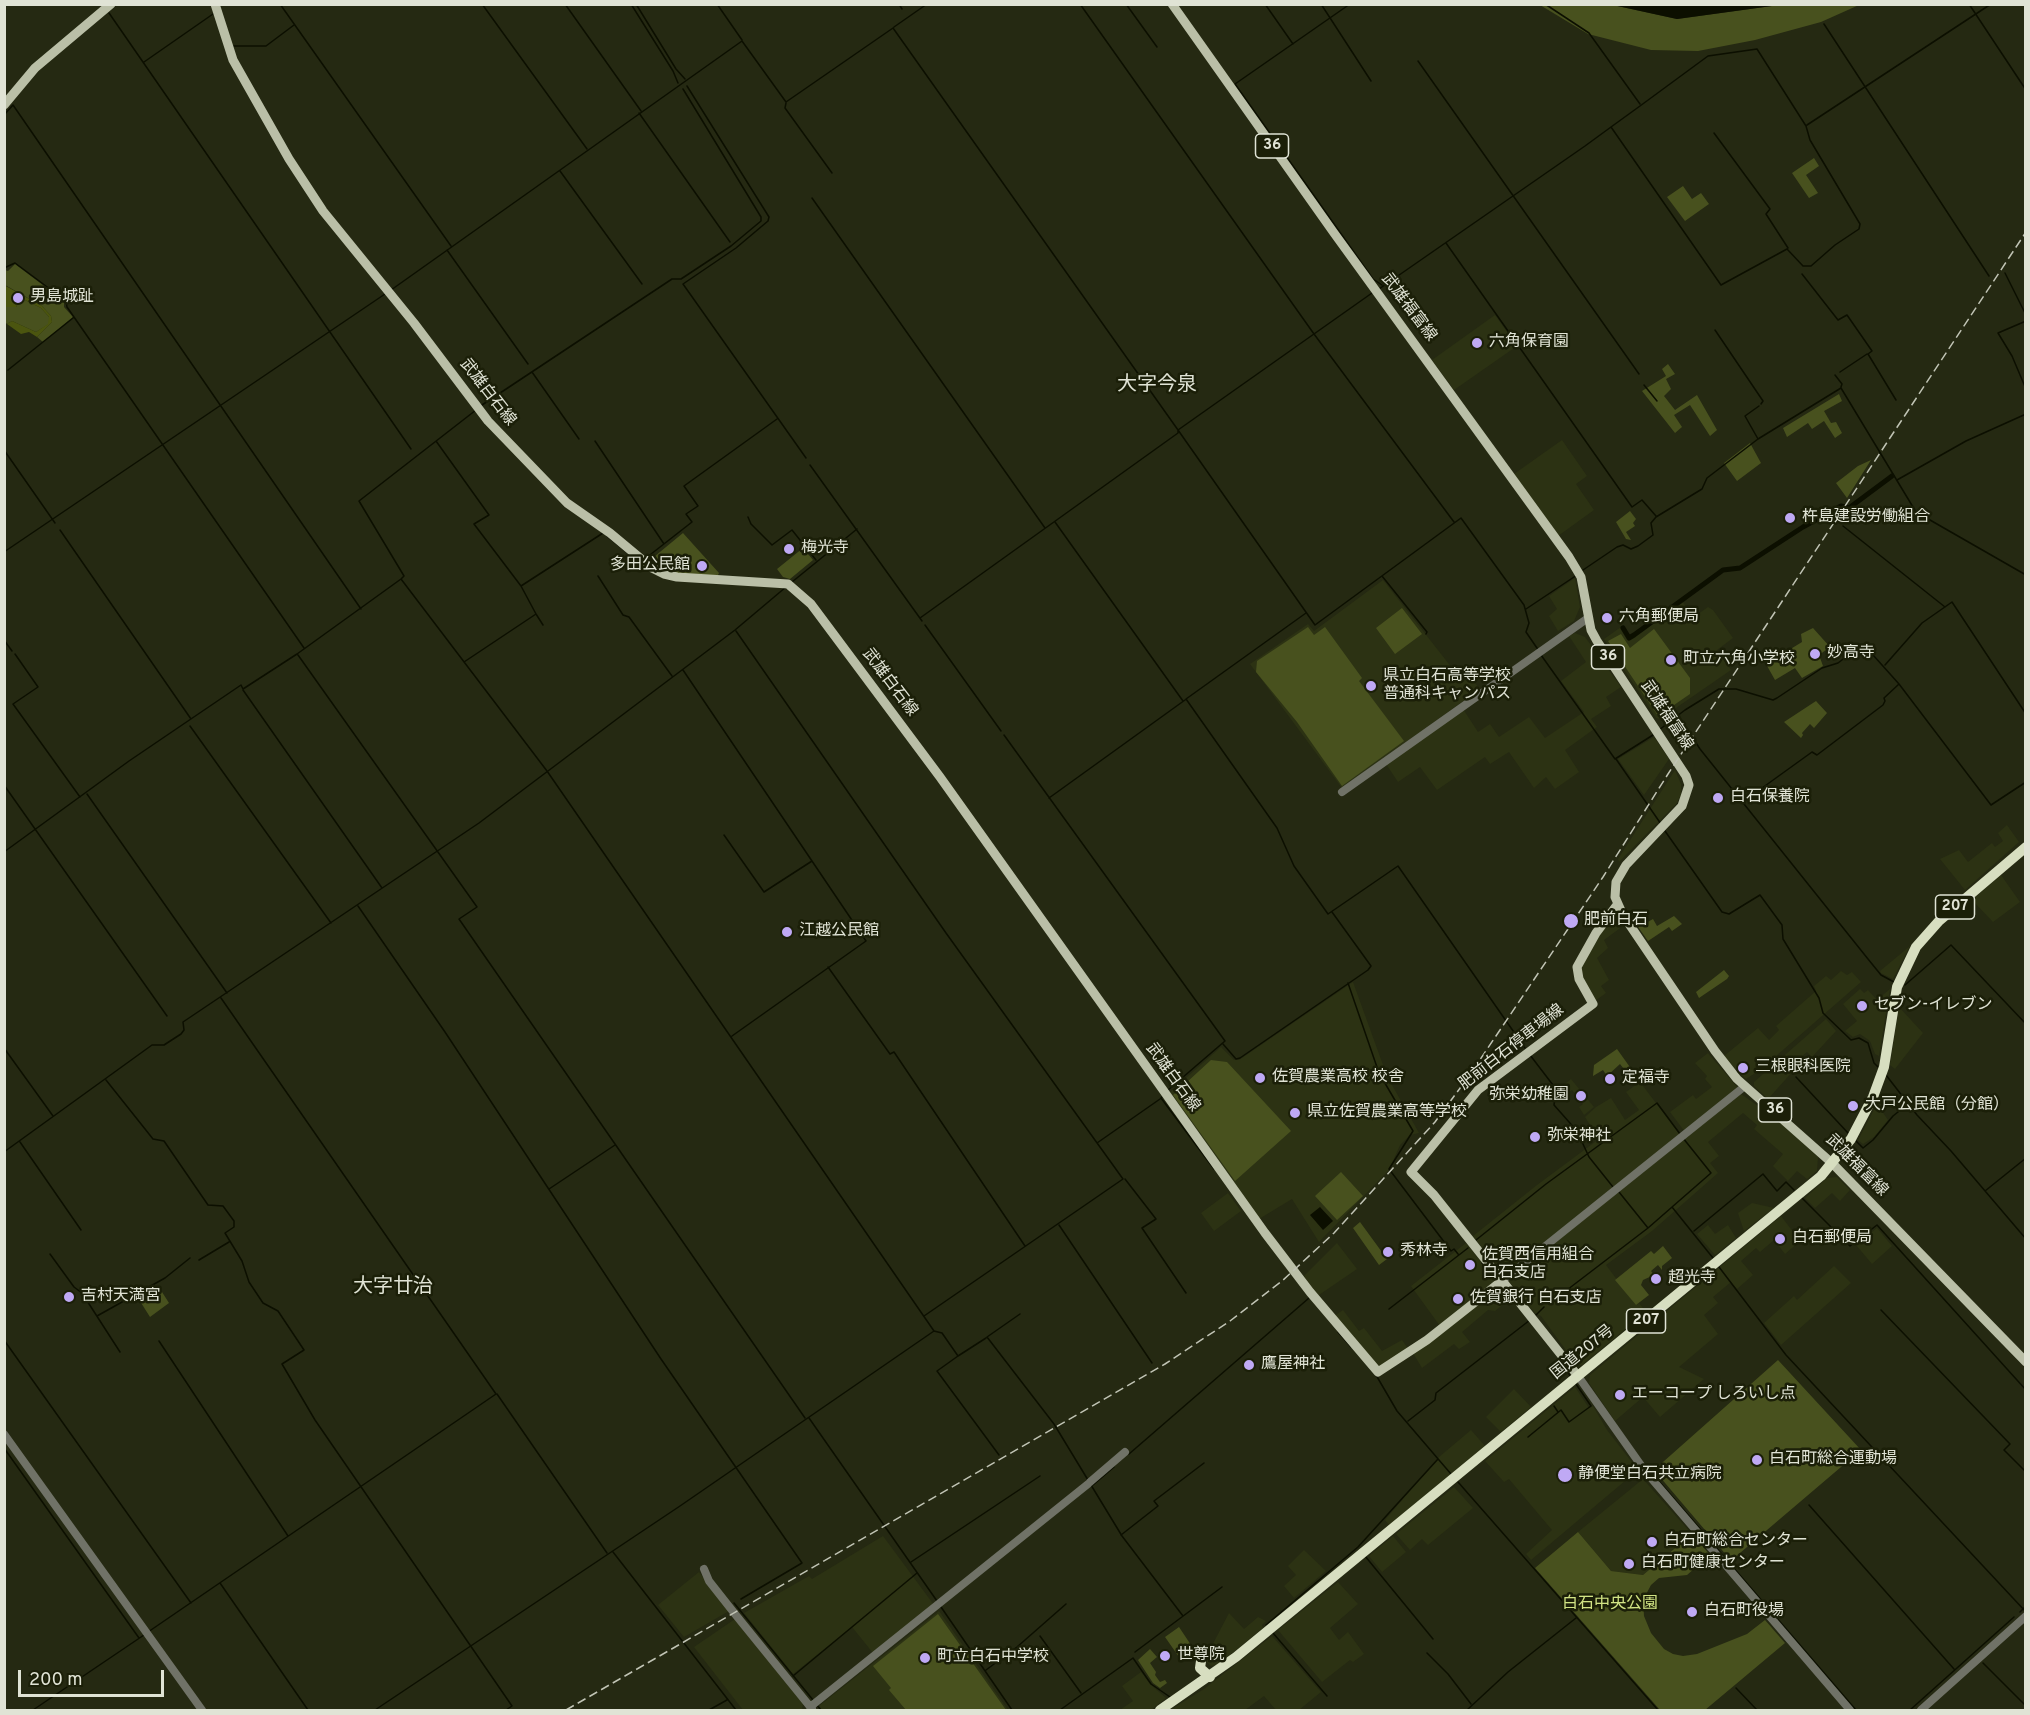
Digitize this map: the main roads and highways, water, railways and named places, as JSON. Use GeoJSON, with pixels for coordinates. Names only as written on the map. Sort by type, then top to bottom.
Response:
{"type":"FeatureCollection","features":[{"type":"Feature","properties":{"kind":"highway","name":"国道207号"},"geometry":{"type":"LineString","coordinates":[[1160,1710],[1210,1677],[1270,1630],[1799,1195],[1833,1164],[1852,1137],[1882,1072],[1898,983],[1916,947],[1932,927],[2025,846]]}},
{"type":"Feature","properties":{"kind":"highway"},"geometry":{"type":"LineString","coordinates":[[1201,1661],[1200,1668],[1210,1677]]}},
{"type":"Feature","properties":{"kind":"main road"},"geometry":{"type":"LineString","coordinates":[[4,105],[35,68],[111,4]]}},
{"type":"Feature","properties":{"kind":"main road","name":"武雄白石線"},"geometry":{"type":"LineString","coordinates":[[215,4],[233,60],[289,159],[337,231],[388,292],[478,408],[567,503],[610,533],[642,561],[664,574],[677,577],[789,585],[811,604],[860,668],[1310,1292],[1378,1372],[1427,1340],[1503,1280]]}},
{"type":"Feature","properties":{"kind":"main road","name":"武雄福富線"},"geometry":{"type":"LineString","coordinates":[[1172,4],[1580,574],[1588,618],[1596,642],[1658,731],[1686,776],[1689,785],[1682,806],[1620,874],[1614,889],[1617,905],[1714,1052],[1745,1086],[1833,1164],[2025,1362]]}},
{"type":"Feature","properties":{"kind":"main road","name":"肥前白石停車場線"},"geometry":{"type":"LineString","coordinates":[[1575,1379],[1533,1317],[1434,1195],[1411,1172],[1472,1095],[1593,1004],[1579,979],[1577,967],[1596,933],[1617,905]]}},
{"type":"Feature","properties":{"kind":"waterway"},"geometry":{"type":"LineString","coordinates":[[280,4],[451,246]]}},
{"type":"Feature","properties":{"kind":"waterway"},"geometry":{"type":"LineString","coordinates":[[482,4],[587,149]]}},
{"type":"Feature","properties":{"kind":"waterway"},"geometry":{"type":"LineString","coordinates":[[565,4],[641,111]]}},
{"type":"Feature","properties":{"kind":"waterway"},"geometry":{"type":"LineString","coordinates":[[631,4],[673,71],[678,83]]}},
{"type":"Feature","properties":{"kind":"waterway"},"geometry":{"type":"LineString","coordinates":[[636,4],[676,69],[685,79]]}},
{"type":"Feature","properties":{"kind":"waterway"},"geometry":{"type":"LineString","coordinates":[[717,4],[742,40]]}},
{"type":"Feature","properties":{"kind":"waterway"},"geometry":{"type":"LineString","coordinates":[[899,4],[902,9]]}},
{"type":"Feature","properties":{"kind":"waterway"},"geometry":{"type":"LineString","coordinates":[[894,27],[927,4]]}},
{"type":"Feature","properties":{"kind":"waterway"},"geometry":{"type":"LineString","coordinates":[[1080,4],[1314,334],[1454,522]]}},
{"type":"Feature","properties":{"kind":"waterway"},"geometry":{"type":"LineString","coordinates":[[1126,4],[1157,47]]}},
{"type":"Feature","properties":{"kind":"waterway"},"geometry":{"type":"LineString","coordinates":[[1265,4],[1293,44]]}},
{"type":"Feature","properties":{"kind":"waterway"},"geometry":{"type":"LineString","coordinates":[[1321,4],[1371,81]]}},
{"type":"Feature","properties":{"kind":"waterway"},"geometry":{"type":"LineString","coordinates":[[1350,4],[1235,84],[1373,279],[1382,285]]}},
{"type":"Feature","properties":{"kind":"waterway"},"geometry":{"type":"LineString","coordinates":[[1545,4],[1589,33],[1640,104]]}},
{"type":"Feature","properties":{"kind":"waterway"},"geometry":{"type":"LineString","coordinates":[[1969,4],[2026,90]]}},
{"type":"Feature","properties":{"kind":"waterway"},"geometry":{"type":"LineString","coordinates":[[1807,125],[1991,4]]}},
{"type":"Feature","properties":{"kind":"waterway"},"geometry":{"type":"LineString","coordinates":[[109,13],[411,449]]}},
{"type":"Feature","properties":{"kind":"waterway"},"geometry":{"type":"LineString","coordinates":[[144,62],[213,14]]}},
{"type":"Feature","properties":{"kind":"waterway"},"geometry":{"type":"LineString","coordinates":[[1824,24],[1989,276]]}},
{"type":"Feature","properties":{"kind":"waterway"},"geometry":{"type":"LineString","coordinates":[[234,46],[266,46],[294,25]]}},
{"type":"Feature","properties":{"kind":"waterway"},"geometry":{"type":"LineString","coordinates":[[391,290],[742,41],[786,102],[893,28],[1178,430],[1372,293]]}},
{"type":"Feature","properties":{"kind":"waterway"},"geometry":{"type":"LineString","coordinates":[[1379,289],[1585,146],[1708,56],[1757,49],[1806,126],[1810,140],[1860,224],[1859,229],[1835,245],[1811,266],[1803,266],[1787,249],[1721,285],[1611,127]]}},
{"type":"Feature","properties":{"kind":"waterway"},"geometry":{"type":"LineString","coordinates":[[1418,61],[1639,374]]}},
{"type":"Feature","properties":{"kind":"waterway"},"geometry":{"type":"LineString","coordinates":[[687,86],[769,217],[768,221],[736,248],[683,284],[806,458]]}},
{"type":"Feature","properties":{"kind":"waterway"},"geometry":{"type":"LineString","coordinates":[[482,405],[672,279],[681,279],[731,246],[761,221],[761,217],[683,89]]}},
{"type":"Feature","properties":{"kind":"waterway"},"geometry":{"type":"LineString","coordinates":[[786,103],[785,108],[832,173]]}},
{"type":"Feature","properties":{"kind":"waterway"},"geometry":{"type":"LineString","coordinates":[[4,115],[13,105],[361,609]]}},
{"type":"Feature","properties":{"kind":"waterway"},"geometry":{"type":"LineString","coordinates":[[639,113],[730,242]]}},
{"type":"Feature","properties":{"kind":"waterway"},"geometry":{"type":"LineString","coordinates":[[1714,133],[1770,209],[1766,214],[1788,248]]}},
{"type":"Feature","properties":{"kind":"waterway"},"geometry":{"type":"LineString","coordinates":[[560,171],[642,284]]}},
{"type":"Feature","properties":{"kind":"waterway"},"geometry":{"type":"LineString","coordinates":[[812,198],[1045,528]]}},
{"type":"Feature","properties":{"kind":"waterway"},"geometry":{"type":"LineString","coordinates":[[1446,243],[1632,507],[1642,500],[1656,516]]}},
{"type":"Feature","properties":{"kind":"waterway"},"geometry":{"type":"LineString","coordinates":[[447,250],[528,364]]}},
{"type":"Feature","properties":{"kind":"waterway"},"geometry":{"type":"LineString","coordinates":[[4,268],[15,263],[66,301],[67,307],[304,648]]}},
{"type":"Feature","properties":{"kind":"waterway"},"geometry":{"type":"LineString","coordinates":[[2005,273],[2026,315]]}},
{"type":"Feature","properties":{"kind":"waterway"},"geometry":{"type":"LineString","coordinates":[[1802,274],[1838,320],[1847,315],[1872,351],[1868,354],[1896,400]]}},
{"type":"Feature","properties":{"kind":"waterway"},"geometry":{"type":"LineString","coordinates":[[4,552],[385,294]]}},
{"type":"Feature","properties":{"kind":"waterway"},"geometry":{"type":"LineString","coordinates":[[8,370],[73,318]]}},
{"type":"Feature","properties":{"kind":"waterway"},"geometry":{"type":"LineString","coordinates":[[2026,321],[1998,333],[2012,356],[2026,389]]}},
{"type":"Feature","properties":{"kind":"waterway"},"geometry":{"type":"LineString","coordinates":[[1715,330],[1763,401],[1761,404]]}},
{"type":"Feature","properties":{"kind":"waterway"},"geometry":{"type":"LineString","coordinates":[[1840,372],[1867,354]]}},
{"type":"Feature","properties":{"kind":"waterway"},"geometry":{"type":"LineString","coordinates":[[532,372],[579,439]]}},
{"type":"Feature","properties":{"kind":"waterway"},"geometry":{"type":"LineString","coordinates":[[1835,375],[1842,384],[1841,387]]}},
{"type":"Feature","properties":{"kind":"waterway"},"geometry":{"type":"LineString","coordinates":[[1644,385],[1657,401]]}},
{"type":"Feature","properties":{"kind":"waterway"},"geometry":{"type":"LineString","coordinates":[[1583,570],[1617,547],[1623,545],[1631,549],[1638,546],[1653,535],[1651,523],[1656,517],[1702,489],[1707,478],[1758,439],[1841,388],[1916,512],[2026,575]]}},
{"type":"Feature","properties":{"kind":"waterway"},"geometry":{"type":"LineString","coordinates":[[1758,439],[1745,416],[1759,406]]}},
{"type":"Feature","properties":{"kind":"waterway"},"geometry":{"type":"LineString","coordinates":[[4,852],[129,761],[241,685],[243,689],[297,654],[401,579],[404,576],[359,501],[476,410]]}},
{"type":"Feature","properties":{"kind":"waterway"},"geometry":{"type":"LineString","coordinates":[[1897,480],[1966,441],[2026,414]]}},
{"type":"Feature","properties":{"kind":"waterway"},"geometry":{"type":"LineString","coordinates":[[646,558],[692,522],[686,514],[698,506],[684,486],[777,419]]}},
{"type":"Feature","properties":{"kind":"waterway"},"geometry":{"type":"LineString","coordinates":[[920,618],[1178,433],[1178,430],[1315,625],[1461,518],[1524,605],[1529,623],[1526,632],[1539,651]]}},
{"type":"Feature","properties":{"kind":"waterway"},"geometry":{"type":"LineString","coordinates":[[436,441],[489,515],[474,524],[521,586],[536,614],[464,662]]}},
{"type":"Feature","properties":{"kind":"waterway"},"geometry":{"type":"LineString","coordinates":[[595,441],[664,544]]}},
{"type":"Feature","properties":{"kind":"waterway"},"geometry":{"type":"LineString","coordinates":[[4,450],[55,523]]}},
{"type":"Feature","properties":{"kind":"waterway"},"geometry":{"type":"LineString","coordinates":[[810,465],[922,621]]}},
{"type":"Feature","properties":{"kind":"waterway"},"geometry":{"type":"LineString","coordinates":[[1623,628],[1629,638],[1723,570],[1740,568],[1803,527],[1841,506],[1849,508],[1892,476]]}},
{"type":"Feature","properties":{"kind":"waterway"},"geometry":{"type":"LineString","coordinates":[[748,517],[751,524],[772,545],[792,530],[816,560]]}},
{"type":"Feature","properties":{"kind":"waterway"},"geometry":{"type":"LineString","coordinates":[[1055,522],[1183,701]]}},
{"type":"Feature","properties":{"kind":"waterway"},"geometry":{"type":"LineString","coordinates":[[1843,526],[1945,607]]}},
{"type":"Feature","properties":{"kind":"waterway"},"geometry":{"type":"LineString","coordinates":[[792,582],[857,529]]}},
{"type":"Feature","properties":{"kind":"waterway"},"geometry":{"type":"LineString","coordinates":[[60,530],[191,719]]}},
{"type":"Feature","properties":{"kind":"waterway"},"geometry":{"type":"LineString","coordinates":[[521,586],[603,533]]}},
{"type":"Feature","properties":{"kind":"waterway"},"geometry":{"type":"LineString","coordinates":[[607,536],[640,563]]}},
{"type":"Feature","properties":{"kind":"waterway"},"geometry":{"type":"LineString","coordinates":[[1526,609],[1577,575]]}},
{"type":"Feature","properties":{"kind":"waterway"},"geometry":{"type":"LineString","coordinates":[[598,576],[623,615],[629,617],[672,676]]}},
{"type":"Feature","properties":{"kind":"waterway"},"geometry":{"type":"LineString","coordinates":[[1382,576],[1427,632],[1426,634]]}},
{"type":"Feature","properties":{"kind":"waterway"},"geometry":{"type":"LineString","coordinates":[[375,1710],[680,1506],[934,1331],[547,771],[401,579]]}},
{"type":"Feature","properties":{"kind":"waterway"},"geometry":{"type":"LineString","coordinates":[[4,1152],[152,1045],[164,1045],[181,1034],[184,1030],[183,1022],[479,823],[735,630],[786,587]]}},
{"type":"Feature","properties":{"kind":"waterway"},"geometry":{"type":"LineString","coordinates":[[1885,665],[1922,623],[1952,602],[2026,714]]}},
{"type":"Feature","properties":{"kind":"waterway"},"geometry":{"type":"LineString","coordinates":[[1306,613],[1186,699],[1277,828],[1294,866],[1328,914],[1398,866],[1525,1048]]}},
{"type":"Feature","properties":{"kind":"waterway"},"geometry":{"type":"LineString","coordinates":[[536,614],[543,625]]}},
{"type":"Feature","properties":{"kind":"waterway"},"geometry":{"type":"LineString","coordinates":[[925,625],[1001,731]]}},
{"type":"Feature","properties":{"kind":"waterway"},"geometry":{"type":"LineString","coordinates":[[736,631],[946,933],[1123,1179],[924,1316]]}},
{"type":"Feature","properties":{"kind":"waterway"},"geometry":{"type":"LineString","coordinates":[[4,640],[12,651]]}},
{"type":"Feature","properties":{"kind":"waterway"},"geometry":{"type":"LineString","coordinates":[[1659,730],[1685,710],[1719,689],[1736,689],[1773,700],[1822,668],[1838,663],[1859,647],[1865,646],[1899,684],[1991,805],[2026,782]]}},
{"type":"Feature","properties":{"kind":"waterway"},"geometry":{"type":"LineString","coordinates":[[15,654],[38,687],[13,704],[80,797]]}},
{"type":"Feature","properties":{"kind":"waterway"},"geometry":{"type":"LineString","coordinates":[[298,655],[477,907],[459,919],[805,1418]]}},
{"type":"Feature","properties":{"kind":"waterway"},"geometry":{"type":"LineString","coordinates":[[1541,655],[1615,759],[1653,735]]}},
{"type":"Feature","properties":{"kind":"waterway"},"geometry":{"type":"LineString","coordinates":[[683,670],[866,941],[732,1036]]}},
{"type":"Feature","properties":{"kind":"waterway"},"geometry":{"type":"LineString","coordinates":[[1744,801],[1812,752],[1817,755],[1883,705],[1884,698],[1899,684]]}},
{"type":"Feature","properties":{"kind":"waterway"},"geometry":{"type":"LineString","coordinates":[[243,690],[382,888]]}},
{"type":"Feature","properties":{"kind":"waterway"},"geometry":{"type":"LineString","coordinates":[[1049,798],[1185,700]]}},
{"type":"Feature","properties":{"kind":"waterway"},"geometry":{"type":"LineString","coordinates":[[1679,717],[1700,749],[1868,959],[1881,975],[1894,982]]}},
{"type":"Feature","properties":{"kind":"waterway"},"geometry":{"type":"LineString","coordinates":[[190,726],[331,923]]}},
{"type":"Feature","properties":{"kind":"waterway"},"geometry":{"type":"LineString","coordinates":[[1004,735],[1225,1041],[1168,1090]]}},
{"type":"Feature","properties":{"kind":"waterway"},"geometry":{"type":"LineString","coordinates":[[1616,759],[1661,824]]}},
{"type":"Feature","properties":{"kind":"waterway"},"geometry":{"type":"LineString","coordinates":[[4,785],[167,1016]]}},
{"type":"Feature","properties":{"kind":"waterway"},"geometry":{"type":"LineString","coordinates":[[87,794],[227,993]]}},
{"type":"Feature","properties":{"kind":"waterway"},"geometry":{"type":"LineString","coordinates":[[1665,831],[1722,912],[1729,914],[1760,895],[1782,925],[1783,939],[1819,998],[1823,1013],[1851,1040],[1859,1038],[1868,1043],[1874,1063],[1878,1067]]}},
{"type":"Feature","properties":{"kind":"waterway"},"geometry":{"type":"LineString","coordinates":[[724,835],[764,892],[812,861]]}},
{"type":"Feature","properties":{"kind":"waterway"},"geometry":{"type":"LineString","coordinates":[[358,906],[445,1032],[661,1359],[802,1563],[741,1599]]}},
{"type":"Feature","properties":{"kind":"waterway"},"geometry":{"type":"LineString","coordinates":[[1223,1044],[1236,1059],[1240,1058],[1368,970],[1371,966],[1332,912]]}},
{"type":"Feature","properties":{"kind":"waterway"},"geometry":{"type":"LineString","coordinates":[[1905,985],[1951,945],[2026,1024]]}},
{"type":"Feature","properties":{"kind":"waterway"},"geometry":{"type":"LineString","coordinates":[[828,967],[890,1054],[894,1052],[1025,1246]]}},
{"type":"Feature","properties":{"kind":"waterway"},"geometry":{"type":"LineString","coordinates":[[1348,983],[1379,1073],[1413,1131],[1389,1169],[1451,1251],[1454,1249],[1458,1254]]}},
{"type":"Feature","properties":{"kind":"waterway"},"geometry":{"type":"LineString","coordinates":[[148,1632],[496,1394],[221,998]]}},
{"type":"Feature","properties":{"kind":"waterway"},"geometry":{"type":"LineString","coordinates":[[4,1048],[53,1116]]}},
{"type":"Feature","properties":{"kind":"waterway"},"geometry":{"type":"LineString","coordinates":[[1530,1055],[1556,1089],[1554,1105],[1577,1131],[1589,1157],[1613,1187]]}},
{"type":"Feature","properties":{"kind":"waterway"},"geometry":{"type":"LineString","coordinates":[[1886,1075],[1917,1115],[2026,1239]]}},
{"type":"Feature","properties":{"kind":"waterway"},"geometry":{"type":"LineString","coordinates":[[1796,1077],[1848,1133]]}},
{"type":"Feature","properties":{"kind":"waterway"},"geometry":{"type":"LineString","coordinates":[[106,1080],[153,1139],[164,1141],[208,1205],[223,1206],[234,1221],[234,1227],[225,1233],[242,1261],[249,1282],[263,1303],[278,1311],[304,1350],[282,1364],[315,1420],[512,1706],[506,1710]]}},
{"type":"Feature","properties":{"kind":"waterway"},"geometry":{"type":"LineString","coordinates":[[1163,1096],[1161,1098],[1214,1169]]}},
{"type":"Feature","properties":{"kind":"waterway"},"geometry":{"type":"LineString","coordinates":[[1097,1143],[1160,1099]]}},
{"type":"Feature","properties":{"kind":"waterway"},"geometry":{"type":"LineString","coordinates":[[1476,1240],[1546,1184],[1657,1103],[1680,1134]]}},
{"type":"Feature","properties":{"kind":"waterway"},"geometry":{"type":"LineString","coordinates":[[1856,1141],[1863,1148],[1873,1140],[1893,1116],[1908,1104]]}},
{"type":"Feature","properties":{"kind":"waterway"},"geometry":{"type":"LineString","coordinates":[[1563,1293],[1648,1228],[1711,1173],[1683,1138]]}},
{"type":"Feature","properties":{"kind":"waterway"},"geometry":{"type":"LineString","coordinates":[[20,1142],[81,1230]]}},
{"type":"Feature","properties":{"kind":"waterway"},"geometry":{"type":"LineString","coordinates":[[549,1189],[615,1145]]}},
{"type":"Feature","properties":{"kind":"waterway"},"geometry":{"type":"LineString","coordinates":[[1985,1191],[2026,1158]]}},
{"type":"Feature","properties":{"kind":"waterway"},"geometry":{"type":"LineString","coordinates":[[1694,1231],[1763,1174],[1777,1191],[1786,1182],[1794,1190]]}},
{"type":"Feature","properties":{"kind":"waterway"},"geometry":{"type":"LineString","coordinates":[[1125,1179],[1156,1219],[1142,1228],[1186,1293]]}},
{"type":"Feature","properties":{"kind":"waterway"},"geometry":{"type":"LineString","coordinates":[[1619,1192],[1648,1228]]}},
{"type":"Feature","properties":{"kind":"waterway"},"geometry":{"type":"LineString","coordinates":[[1802,1198],[1850,1246],[1877,1225],[2026,1390]]}},
{"type":"Feature","properties":{"kind":"waterway"},"geometry":{"type":"LineString","coordinates":[[1672,1207],[1713,1258]]}},
{"type":"Feature","properties":{"kind":"waterway"},"geometry":{"type":"LineString","coordinates":[[1059,1225],[1152,1363]]}},
{"type":"Feature","properties":{"kind":"waterway"},"geometry":{"type":"LineString","coordinates":[[199,1260],[229,1242]]}},
{"type":"Feature","properties":{"kind":"waterway"},"geometry":{"type":"LineString","coordinates":[[1389,1309],[1468,1248]]}},
{"type":"Feature","properties":{"kind":"waterway"},"geometry":{"type":"LineString","coordinates":[[50,1254],[74,1287],[82,1293],[120,1352]]}},
{"type":"Feature","properties":{"kind":"waterway"},"geometry":{"type":"LineString","coordinates":[[97,1316],[165,1278],[190,1258]]}},
{"type":"Feature","properties":{"kind":"waterway"},"geometry":{"type":"LineString","coordinates":[[1482,1263],[1487,1269]]}},
{"type":"Feature","properties":{"kind":"waterway"},"geometry":{"type":"LineString","coordinates":[[1719,1267],[1786,1355],[2026,1612]]}},
{"type":"Feature","properties":{"kind":"waterway"},"geometry":{"type":"LineString","coordinates":[[1129,1454],[1309,1298]]}},
{"type":"Feature","properties":{"kind":"waterway"},"geometry":{"type":"LineString","coordinates":[[1536,1315],[1544,1307]]}},
{"type":"Feature","properties":{"kind":"waterway"},"geometry":{"type":"LineString","coordinates":[[1881,1310],[2010,1444],[2004,1450],[2026,1472]]}},
{"type":"Feature","properties":{"kind":"waterway"},"geometry":{"type":"LineString","coordinates":[[1020,1314],[987,1337],[1054,1424],[1088,1480]]}},
{"type":"Feature","properties":{"kind":"waterway"},"geometry":{"type":"LineString","coordinates":[[1408,1421],[1435,1400],[1436,1393],[1530,1320]]}},
{"type":"Feature","properties":{"kind":"waterway"},"geometry":{"type":"LineString","coordinates":[[934,1331],[942,1333],[958,1356],[986,1338]]}},
{"type":"Feature","properties":{"kind":"waterway"},"geometry":{"type":"LineString","coordinates":[[1338,1332],[1351,1347]]}},
{"type":"Feature","properties":{"kind":"waterway"},"geometry":{"type":"LineString","coordinates":[[4,1340],[191,1603]]}},
{"type":"Feature","properties":{"kind":"waterway"},"geometry":{"type":"LineString","coordinates":[[159,1341],[288,1536]]}},
{"type":"Feature","properties":{"kind":"waterway"},"geometry":{"type":"LineString","coordinates":[[958,1356],[937,1371],[999,1455]]}},
{"type":"Feature","properties":{"kind":"waterway"},"geometry":{"type":"LineString","coordinates":[[1565,1367],[1570,1376]]}},
{"type":"Feature","properties":{"kind":"waterway"},"geometry":{"type":"LineString","coordinates":[[1376,1375],[1397,1411],[1451,1474]]}},
{"type":"Feature","properties":{"kind":"waterway"},"geometry":{"type":"LineString","coordinates":[[1528,1437],[1561,1410],[1569,1422],[1591,1406],[1576,1384]]}},
{"type":"Feature","properties":{"kind":"waterway"},"geometry":{"type":"LineString","coordinates":[[497,1394],[607,1553]]}},
{"type":"Feature","properties":{"kind":"waterway"},"geometry":{"type":"LineString","coordinates":[[1554,1406],[1558,1412]]}},
{"type":"Feature","properties":{"kind":"waterway"},"geometry":{"type":"LineString","coordinates":[[809,1418],[937,1601]]}},
{"type":"Feature","properties":{"kind":"waterway"},"geometry":{"type":"LineString","coordinates":[[4,1448],[139,1638]]}},
{"type":"Feature","properties":{"kind":"waterway"},"geometry":{"type":"LineString","coordinates":[[1266,1625],[1358,1547],[1438,1459]]}},
{"type":"Feature","properties":{"kind":"waterway"},"geometry":{"type":"LineString","coordinates":[[1121,1535],[1158,1506],[1154,1501],[1204,1463]]}},
{"type":"Feature","properties":{"kind":"waterway"},"geometry":{"type":"LineString","coordinates":[[1645,1465],[1856,1710]]}},
{"type":"Feature","properties":{"kind":"waterway"},"geometry":{"type":"LineString","coordinates":[[1093,1485],[1114,1467]]}},
{"type":"Feature","properties":{"kind":"waterway"},"geometry":{"type":"LineString","coordinates":[[911,1562],[1040,1476]]}},
{"type":"Feature","properties":{"kind":"waterway"},"geometry":{"type":"LineString","coordinates":[[1458,1482],[1658,1710]]}},
{"type":"Feature","properties":{"kind":"waterway"},"geometry":{"type":"LineString","coordinates":[[1091,1485],[1122,1536],[1183,1616]]}},
{"type":"Feature","properties":{"kind":"waterway"},"geometry":{"type":"LineString","coordinates":[[1809,1505],[1954,1669]]}},
{"type":"Feature","properties":{"kind":"waterway"},"geometry":{"type":"LineString","coordinates":[[613,1552],[736,1710]]}},
{"type":"Feature","properties":{"kind":"waterway"},"geometry":{"type":"LineString","coordinates":[[1365,1556],[1433,1639]]}},
{"type":"Feature","properties":{"kind":"waterway"},"geometry":{"type":"LineString","coordinates":[[793,1676],[917,1573]]}},
{"type":"Feature","properties":{"kind":"waterway"},"geometry":{"type":"LineString","coordinates":[[220,1583],[308,1710]]}},
{"type":"Feature","properties":{"kind":"waterway"},"geometry":{"type":"LineString","coordinates":[[1135,1652],[1222,1587]]}},
{"type":"Feature","properties":{"kind":"waterway"},"geometry":{"type":"LineString","coordinates":[[734,1603],[813,1700]]}},
{"type":"Feature","properties":{"kind":"waterway"},"geometry":{"type":"LineString","coordinates":[[986,1670],[1017,1647],[1066,1604]]}},
{"type":"Feature","properties":{"kind":"waterway"},"geometry":{"type":"LineString","coordinates":[[2020,1612],[2026,1606]]}},
{"type":"Feature","properties":{"kind":"waterway"},"geometry":{"type":"LineString","coordinates":[[941,1607],[1012,1710]]}},
{"type":"Feature","properties":{"kind":"waterway"},"geometry":{"type":"LineString","coordinates":[[1910,1710],[2014,1617]]}},
{"type":"Feature","properties":{"kind":"waterway"},"geometry":{"type":"LineString","coordinates":[[1467,1710],[1508,1672],[1576,1618]]}},
{"type":"Feature","properties":{"kind":"waterway"},"geometry":{"type":"LineString","coordinates":[[1273,1633],[1327,1696]]}},
{"type":"Feature","properties":{"kind":"waterway"},"geometry":{"type":"LineString","coordinates":[[33,1710],[144,1635]]}},
{"type":"Feature","properties":{"kind":"waterway"},"geometry":{"type":"LineString","coordinates":[[1040,1636],[1081,1693]]}},
{"type":"Feature","properties":{"kind":"waterway"},"geometry":{"type":"LineString","coordinates":[[1427,1653],[1448,1674],[1471,1704]]}},
{"type":"Feature","properties":{"kind":"waterway"},"geometry":{"type":"LineString","coordinates":[[1060,1710],[1133,1658],[1151,1684],[1170,1697]]}},
{"type":"Feature","properties":{"kind":"waterway"},"geometry":{"type":"LineString","coordinates":[[1983,1663],[2026,1706]]}},
{"type":"Feature","properties":{"kind":"waterway"},"geometry":{"type":"LineString","coordinates":[[1736,1688],[1757,1710]]}},
{"type":"Feature","properties":{"kind":"waterway"},"geometry":{"type":"LineString","coordinates":[[709,1710],[727,1700]]}},
{"type":"Feature","properties":{"kind":"waterway"},"geometry":{"type":"LineString","coordinates":[[816,1704],[821,1710]]}},
{"type":"Feature","properties":{"kind":"railway"},"geometry":{"type":"LineString","coordinates":[[566,1710],[1165,1364],[1230,1321],[1282,1281],[1334,1233],[1435,1122],[1469,1076],[1603,877],[1668,774],[2026,232]]}},
{"type":"Feature","properties":{"kind":"place","name":"男島城趾"},"geometry":{"type":"Point","coordinates":[18,298]}},
{"type":"Feature","properties":{"kind":"place","name":"六角保育園"},"geometry":{"type":"Point","coordinates":[1477,343]}},
{"type":"Feature","properties":{"kind":"place","name":"杵島建設労働組合"},"geometry":{"type":"Point","coordinates":[1790,518]}},
{"type":"Feature","properties":{"kind":"place","name":"梅光寺"},"geometry":{"type":"Point","coordinates":[789,549]}},
{"type":"Feature","properties":{"kind":"place","name":"多田公民館"},"geometry":{"type":"Point","coordinates":[702,566]}},
{"type":"Feature","properties":{"kind":"place","name":"六角郵便局"},"geometry":{"type":"Point","coordinates":[1607,618]}},
{"type":"Feature","properties":{"kind":"place","name":"妙高寺"},"geometry":{"type":"Point","coordinates":[1815,654]}},
{"type":"Feature","properties":{"kind":"place","name":"町立六角小学校"},"geometry":{"type":"Point","coordinates":[1671,660]}},
{"type":"Feature","properties":{"kind":"place","name":"県立白石高等学校 普通科キャンパス"},"geometry":{"type":"Point","coordinates":[1371,686]}},
{"type":"Feature","properties":{"kind":"place","name":"白石保養院"},"geometry":{"type":"Point","coordinates":[1718,798]}},
{"type":"Feature","properties":{"kind":"place","name":"肥前白石"},"geometry":{"type":"Point","coordinates":[1571,921]}},
{"type":"Feature","properties":{"kind":"place","name":"江越公民館"},"geometry":{"type":"Point","coordinates":[787,932]}},
{"type":"Feature","properties":{"kind":"place","name":"セブン-イレブン"},"geometry":{"type":"Point","coordinates":[1862,1006]}},
{"type":"Feature","properties":{"kind":"place","name":"三根眼科医院"},"geometry":{"type":"Point","coordinates":[1743,1068]}},
{"type":"Feature","properties":{"kind":"place","name":"佐賀農業高校 校舎"},"geometry":{"type":"Point","coordinates":[1260,1078]}},
{"type":"Feature","properties":{"kind":"place","name":"定福寺"},"geometry":{"type":"Point","coordinates":[1610,1079]}},
{"type":"Feature","properties":{"kind":"place","name":"弥栄幼稚園"},"geometry":{"type":"Point","coordinates":[1581,1096]}},
{"type":"Feature","properties":{"kind":"place","name":"大戸公民館（分館）"},"geometry":{"type":"Point","coordinates":[1853,1106]}},
{"type":"Feature","properties":{"kind":"place","name":"県立佐賀農業高等学校"},"geometry":{"type":"Point","coordinates":[1295,1113]}},
{"type":"Feature","properties":{"kind":"place","name":"弥栄神社"},"geometry":{"type":"Point","coordinates":[1535,1137]}},
{"type":"Feature","properties":{"kind":"place","name":"白石郵便局"},"geometry":{"type":"Point","coordinates":[1780,1239]}},
{"type":"Feature","properties":{"kind":"place","name":"秀林寺"},"geometry":{"type":"Point","coordinates":[1388,1252]}},
{"type":"Feature","properties":{"kind":"place","name":"佐賀西信用組合 白石支店"},"geometry":{"type":"Point","coordinates":[1470,1265]}},
{"type":"Feature","properties":{"kind":"place","name":"超光寺"},"geometry":{"type":"Point","coordinates":[1656,1279]}},
{"type":"Feature","properties":{"kind":"place","name":"吉村天満宮"},"geometry":{"type":"Point","coordinates":[69,1297]}},
{"type":"Feature","properties":{"kind":"place","name":"佐賀銀行 白石支店"},"geometry":{"type":"Point","coordinates":[1458,1299]}},
{"type":"Feature","properties":{"kind":"place","name":"鷹屋神社"},"geometry":{"type":"Point","coordinates":[1249,1365]}},
{"type":"Feature","properties":{"kind":"place","name":"エーコープ しろいし点"},"geometry":{"type":"Point","coordinates":[1620,1395]}},
{"type":"Feature","properties":{"kind":"place","name":"白石町総合運動場"},"geometry":{"type":"Point","coordinates":[1757,1460]}},
{"type":"Feature","properties":{"kind":"place","name":"静便堂白石共立病院"},"geometry":{"type":"Point","coordinates":[1565,1475]}},
{"type":"Feature","properties":{"kind":"place","name":"白石町総合センター"},"geometry":{"type":"Point","coordinates":[1652,1542]}},
{"type":"Feature","properties":{"kind":"place","name":"白石町健康センター"},"geometry":{"type":"Point","coordinates":[1629,1564]}},
{"type":"Feature","properties":{"kind":"place","name":"白石町役場"},"geometry":{"type":"Point","coordinates":[1692,1612]}},
{"type":"Feature","properties":{"kind":"place","name":"世尊院"},"geometry":{"type":"Point","coordinates":[1165,1656]}},
{"type":"Feature","properties":{"kind":"place","name":"町立白石中学校"},"geometry":{"type":"Point","coordinates":[925,1658]}},
{"type":"Feature","properties":{"kind":"district","name":"大字今泉"},"geometry":{"type":"Point","coordinates":[1157,386]}},
{"type":"Feature","properties":{"kind":"district","name":"大字廿治"},"geometry":{"type":"Point","coordinates":[393,1288]}},
{"type":"Feature","properties":{"kind":"park label","name":"白石中央公園"},"geometry":{"type":"Point","coordinates":[1610,1605]}}]}
